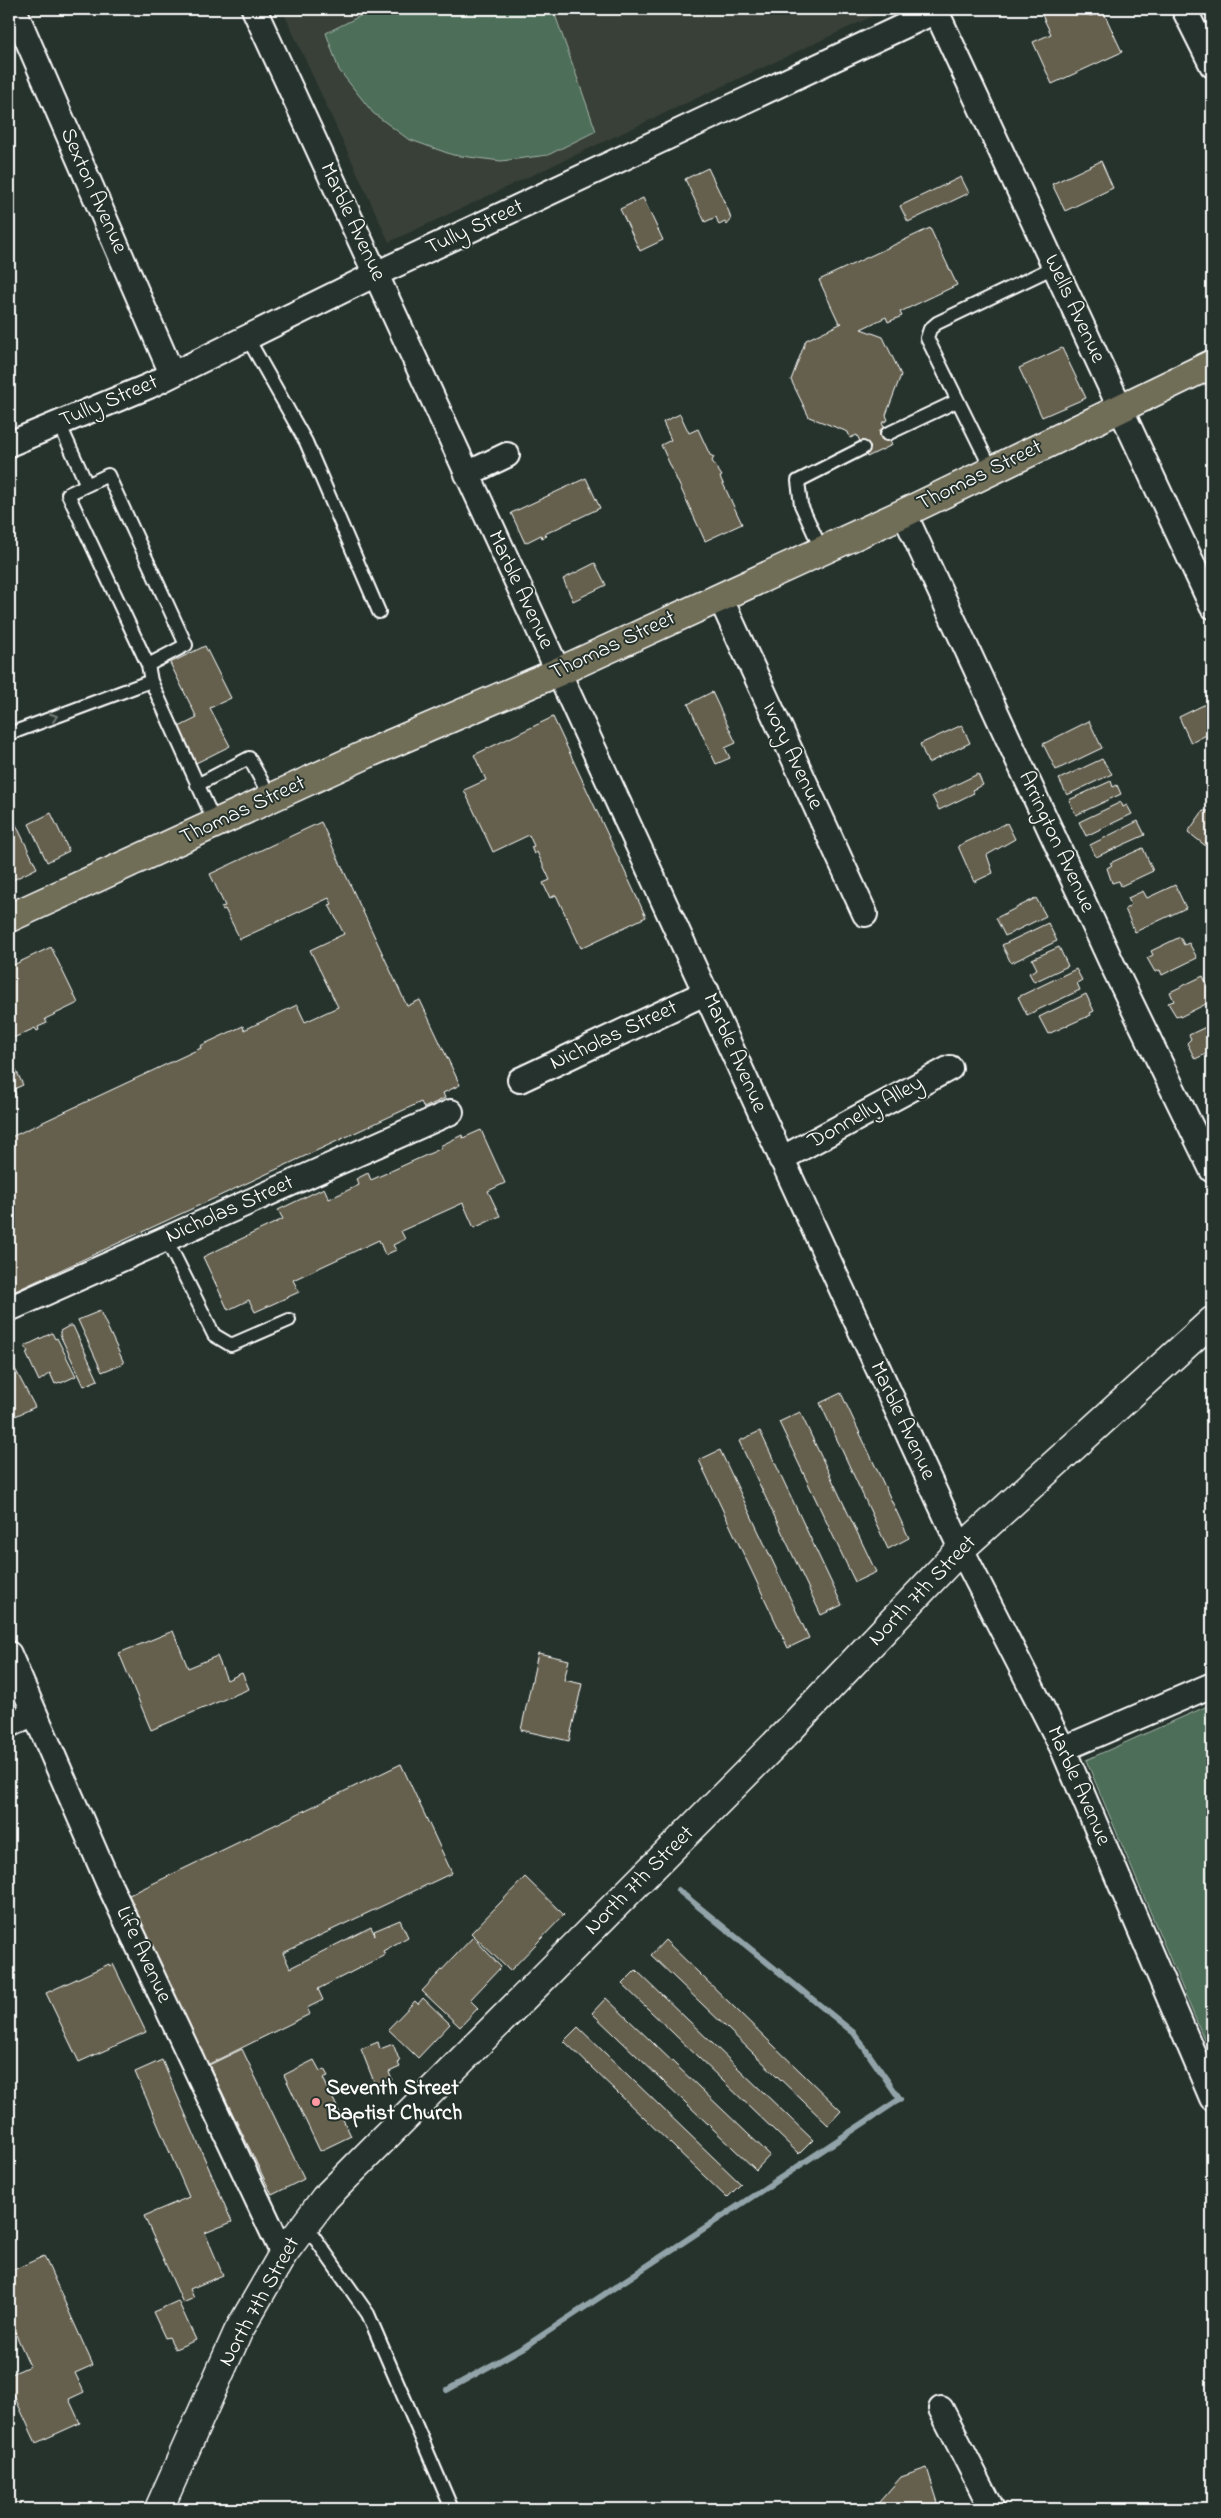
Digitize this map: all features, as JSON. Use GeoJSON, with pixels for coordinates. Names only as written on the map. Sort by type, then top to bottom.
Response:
{"type":"FeatureCollection","features":[{"type":"Feature","properties":{"kind":"main road","name":"Thomas Street"},"geometry":{"type":"LineString","coordinates":[[9,918],[271,798],[558,672],[822,551],[1212,364]]}},
{"type":"Feature","properties":{"kind":"street","name":"Sexton Avenue"},"geometry":{"type":"LineString","coordinates":[[14,9],[172,374]]}},
{"type":"Feature","properties":{"kind":"street","name":"Marble Avenue"},"geometry":{"type":"LineString","coordinates":[[254,9],[707,992],[781,1159],[961,1549],[1063,1749],[1212,2098]]}},
{"type":"Feature","properties":{"kind":"street"},"geometry":{"type":"LineString","coordinates":[[1184,9],[1212,65]]}},
{"type":"Feature","properties":{"kind":"street","name":"Tully Street"},"geometry":{"type":"LineString","coordinates":[[9,444],[172,374],[376,274],[938,10]]}},
{"type":"Feature","properties":{"kind":"street","name":"Wells Avenue"},"geometry":{"type":"LineString","coordinates":[[938,10],[1054,267],[1212,606]]}},
{"type":"Feature","properties":{"kind":"street"},"geometry":{"type":"LineString","coordinates":[[467,474],[507,455]]}},
{"type":"Feature","properties":{"kind":"street","name":"Arrington Avenue"},"geometry":{"type":"LineString","coordinates":[[904,513],[1114,968],[1210,1161]]}},
{"type":"Feature","properties":{"kind":"street","name":"Ivory Avenue"},"geometry":{"type":"LineString","coordinates":[[720,597],[865,914]]}},
{"type":"Feature","properties":{"kind":"street","name":"Nicholas Street"},"geometry":{"type":"LineString","coordinates":[[520,1080],[707,992]]}},
{"type":"Feature","properties":{"kind":"street","name":"Donnelly Alley"},"geometry":{"type":"LineString","coordinates":[[781,1159],[950,1068]]}},
{"type":"Feature","properties":{"kind":"street","name":"Nicholas Street"},"geometry":{"type":"LineString","coordinates":[[9,1309],[451,1112]]}},
{"type":"Feature","properties":{"kind":"street","name":"North 7th Street"},"geometry":{"type":"LineString","coordinates":[[159,2509],[238,2332],[283,2254],[325,2198],[790,1729],[961,1549],[1212,1321]]}},
{"type":"Feature","properties":{"kind":"street","name":"Life Avenue"},"geometry":{"type":"LineString","coordinates":[[9,1654],[108,1882],[283,2254]]}},
{"type":"Feature","properties":{"kind":"street"},"geometry":{"type":"LineString","coordinates":[[1063,1749],[1212,1685]]}},
{"type":"Feature","properties":{"kind":"street"},"geometry":{"type":"LineString","coordinates":[[9,1725],[34,1713]]}},
{"type":"Feature","properties":{"kind":"street"},"geometry":{"type":"LineString","coordinates":[[941,2409],[992,2509]]}},
{"type":"Feature","properties":{"kind":"lane"},"geometry":{"type":"LineString","coordinates":[[992,470],[927,338],[930,329],[937,323],[1054,267]]}},
{"type":"Feature","properties":{"kind":"lane"},"geometry":{"type":"LineString","coordinates":[[247,337],[306,442],[379,612]]}},
{"type":"Feature","properties":{"kind":"lane"},"geometry":{"type":"LineString","coordinates":[[887,434],[957,401]]}},
{"type":"Feature","properties":{"kind":"lane"},"geometry":{"type":"LineString","coordinates":[[60,423],[87,485]]}},
{"type":"Feature","properties":{"kind":"lane"},"geometry":{"type":"LineString","coordinates":[[822,551],[801,505],[798,481],[863,448]]}},
{"type":"Feature","properties":{"kind":"lane"},"geometry":{"type":"LineString","coordinates":[[148,666],[186,645],[108,475],[68,494],[148,666],[151,681],[215,824]]}},
{"type":"Feature","properties":{"kind":"lane"},"geometry":{"type":"LineString","coordinates":[[9,734],[151,681]]}},
{"type":"Feature","properties":{"kind":"lane"},"geometry":{"type":"LineString","coordinates":[[197,785],[249,758],[271,798]]}},
{"type":"Feature","properties":{"kind":"lane"},"geometry":{"type":"LineString","coordinates":[[166,1239],[214,1335],[231,1345],[289,1320]]}},
{"type":"Feature","properties":{"kind":"lane"},"geometry":{"type":"LineString","coordinates":[[305,2224],[368,2314],[452,2509]]}},
{"type":"Feature","properties":{"kind":"shaded area"},"geometry":{"type":"Polygon","coordinates":[[[282,9],[888,9],[389,242],[282,9]]]}},
{"type":"Feature","properties":{"kind":"green space"},"geometry":{"type":"Polygon","coordinates":[[[374,9],[553,9],[596,131],[548,155],[501,161],[453,155],[408,139],[373,113],[339,70],[326,33],[374,9]]]}},
{"type":"Feature","properties":{"kind":"green space"},"geometry":{"type":"Polygon","coordinates":[[[1212,1704],[1212,2058],[1086,1760],[1212,1704]]]}},
{"type":"Feature","properties":{"kind":"building"},"geometry":{"type":"Polygon","coordinates":[[[1051,9],[1087,9],[1090,16],[1103,11],[1122,52],[1052,84],[1033,42],[1051,34],[1042,15],[1051,9]]]}},
{"type":"Feature","properties":{"kind":"building"},"geometry":{"type":"Polygon","coordinates":[[[1101,161],[1113,188],[1065,211],[1052,184],[1101,161]]]}},
{"type":"Feature","properties":{"kind":"building"},"geometry":{"type":"Polygon","coordinates":[[[708,168],[729,212],[731,220],[727,225],[725,222],[719,225],[716,217],[705,222],[685,179],[708,168]]]}},
{"type":"Feature","properties":{"kind":"building"},"geometry":{"type":"Polygon","coordinates":[[[961,177],[969,193],[908,222],[900,206],[961,177]]]}},
{"type":"Feature","properties":{"kind":"building"},"geometry":{"type":"Polygon","coordinates":[[[643,198],[663,240],[640,251],[620,209],[643,198]]]}},
{"type":"Feature","properties":{"kind":"building"},"geometry":{"type":"Polygon","coordinates":[[[930,228],[957,285],[900,312],[902,316],[888,322],[886,317],[861,329],[883,337],[901,375],[886,415],[888,420],[882,423],[892,445],[867,457],[857,435],[850,438],[848,432],[809,417],[791,380],[806,340],[842,323],[839,323],[819,280],[930,228]]]}},
{"type":"Feature","properties":{"kind":"building"},"geometry":{"type":"Polygon","coordinates":[[[1062,348],[1086,398],[1042,417],[1019,368],[1062,348]]]}},
{"type":"Feature","properties":{"kind":"building"},"geometry":{"type":"Polygon","coordinates":[[[680,414],[689,433],[698,429],[710,455],[714,457],[712,461],[722,476],[720,477],[742,524],[705,541],[661,445],[671,440],[663,422],[680,414]]]}},
{"type":"Feature","properties":{"kind":"building"},"geometry":{"type":"Polygon","coordinates":[[[586,478],[600,508],[545,534],[547,536],[542,538],[541,535],[525,543],[511,513],[586,478]]]}},
{"type":"Feature","properties":{"kind":"building"},"geometry":{"type":"Polygon","coordinates":[[[595,563],[606,585],[573,601],[563,579],[595,563]]]}},
{"type":"Feature","properties":{"kind":"building"},"geometry":{"type":"Polygon","coordinates":[[[205,646],[231,698],[210,708],[230,746],[196,763],[179,727],[197,718],[170,663],[205,646]]]}},
{"type":"Feature","properties":{"kind":"building"},"geometry":{"type":"Polygon","coordinates":[[[712,692],[736,743],[725,748],[730,758],[716,764],[688,704],[712,692]]]}},
{"type":"Feature","properties":{"kind":"building"},"geometry":{"type":"Polygon","coordinates":[[[1212,701],[1212,732],[1191,743],[1179,717],[1212,701]]]}},
{"type":"Feature","properties":{"kind":"building"},"geometry":{"type":"Polygon","coordinates":[[[553,717],[646,917],[581,948],[556,895],[550,898],[543,883],[550,880],[537,852],[534,854],[531,847],[534,846],[529,835],[493,852],[464,790],[486,780],[474,755],[553,717]]]}},
{"type":"Feature","properties":{"kind":"building"},"geometry":{"type":"Polygon","coordinates":[[[1089,721],[1102,748],[1056,770],[1043,744],[1089,721]]]}},
{"type":"Feature","properties":{"kind":"building"},"geometry":{"type":"Polygon","coordinates":[[[962,725],[970,743],[928,763],[920,744],[962,725]]]}},
{"type":"Feature","properties":{"kind":"building"},"geometry":{"type":"Polygon","coordinates":[[[1102,759],[1112,774],[1067,795],[1059,779],[1102,759]]]}},
{"type":"Feature","properties":{"kind":"building"},"geometry":{"type":"Polygon","coordinates":[[[978,774],[983,785],[972,790],[974,793],[939,810],[932,796],[978,774]]]}},
{"type":"Feature","properties":{"kind":"building"},"geometry":{"type":"Polygon","coordinates":[[[1111,781],[1113,787],[1117,785],[1121,794],[1076,815],[1069,800],[1111,781]]]}},
{"type":"Feature","properties":{"kind":"building"},"geometry":{"type":"Polygon","coordinates":[[[1121,802],[1123,807],[1127,805],[1132,814],[1086,836],[1079,822],[1121,802]]]}},
{"type":"Feature","properties":{"kind":"building"},"geometry":{"type":"Polygon","coordinates":[[[9,810],[37,868],[9,882],[9,810]]]}},
{"type":"Feature","properties":{"kind":"building"},"geometry":{"type":"Polygon","coordinates":[[[1203,811],[1212,811],[1212,844],[1207,847],[1188,832],[1203,811]]]}},
{"type":"Feature","properties":{"kind":"building"},"geometry":{"type":"Polygon","coordinates":[[[51,813],[69,851],[47,862],[29,824],[51,813]]]}},
{"type":"Feature","properties":{"kind":"building"},"geometry":{"type":"Polygon","coordinates":[[[1138,821],[1145,835],[1096,857],[1090,845],[1138,821]]]}},
{"type":"Feature","properties":{"kind":"building"},"geometry":{"type":"Polygon","coordinates":[[[321,822],[407,1006],[420,1000],[460,1085],[443,1093],[445,1098],[424,1108],[421,1102],[9,1294],[9,1138],[201,1048],[200,1046],[243,1026],[244,1030],[297,1005],[305,1022],[338,1007],[310,950],[344,934],[329,905],[332,904],[329,898],[240,939],[225,909],[223,910],[221,907],[225,906],[210,874],[321,822]]]}},
{"type":"Feature","properties":{"kind":"building"},"geometry":{"type":"Polygon","coordinates":[[[1007,823],[1015,839],[987,855],[993,873],[974,882],[958,846],[1007,823]]]}},
{"type":"Feature","properties":{"kind":"building"},"geometry":{"type":"Polygon","coordinates":[[[1143,848],[1153,871],[1121,886],[1119,881],[1112,883],[1107,868],[1112,865],[1110,863],[1143,848]]]}},
{"type":"Feature","properties":{"kind":"building"},"geometry":{"type":"Polygon","coordinates":[[[1175,885],[1186,908],[1135,932],[1125,909],[1131,905],[1128,898],[1143,891],[1147,898],[1175,885]]]}},
{"type":"Feature","properties":{"kind":"building"},"geometry":{"type":"Polygon","coordinates":[[[1036,898],[1046,916],[1005,936],[996,918],[1036,898]]]}},
{"type":"Feature","properties":{"kind":"building"},"geometry":{"type":"Polygon","coordinates":[[[1048,923],[1057,941],[1011,963],[1002,945],[1048,923]]]}},
{"type":"Feature","properties":{"kind":"building"},"geometry":{"type":"Polygon","coordinates":[[[1180,937],[1184,945],[1189,943],[1197,958],[1162,975],[1160,970],[1155,972],[1147,958],[1153,955],[1151,951],[1180,937]]]}},
{"type":"Feature","properties":{"kind":"building"},"geometry":{"type":"Polygon","coordinates":[[[51,947],[78,1003],[45,1019],[47,1023],[38,1027],[39,1030],[37,1031],[35,1028],[9,1040],[9,967],[51,947]]]}},
{"type":"Feature","properties":{"kind":"building"},"geometry":{"type":"Polygon","coordinates":[[[1059,947],[1068,966],[1034,982],[1029,973],[1037,969],[1032,959],[1059,947]]]}},
{"type":"Feature","properties":{"kind":"building"},"geometry":{"type":"Polygon","coordinates":[[[1076,969],[1082,980],[1077,983],[1080,990],[1027,1015],[1018,997],[1076,969]]]}},
{"type":"Feature","properties":{"kind":"building"},"geometry":{"type":"Polygon","coordinates":[[[1203,976],[1212,995],[1212,1001],[1180,1017],[1179,1015],[1176,1016],[1168,1003],[1174,1001],[1170,992],[1203,976]]]}},
{"type":"Feature","properties":{"kind":"building"},"geometry":{"type":"Polygon","coordinates":[[[1086,994],[1094,1011],[1090,1013],[1091,1015],[1048,1034],[1039,1017],[1086,994]]]}},
{"type":"Feature","properties":{"kind":"building"},"geometry":{"type":"Polygon","coordinates":[[[1212,1024],[1212,1054],[1209,1055],[1208,1053],[1195,1059],[1187,1043],[1191,1039],[1189,1035],[1212,1024]]]}},
{"type":"Feature","properties":{"kind":"building"},"geometry":{"type":"Polygon","coordinates":[[[9,1055],[23,1085],[14,1089],[16,1095],[9,1098],[9,1055]]]}},
{"type":"Feature","properties":{"kind":"building"},"geometry":{"type":"Polygon","coordinates":[[[481,1130],[505,1183],[488,1191],[500,1216],[474,1228],[463,1203],[401,1231],[405,1239],[393,1245],[396,1250],[385,1255],[379,1240],[293,1280],[299,1292],[255,1312],[249,1300],[228,1310],[203,1257],[283,1219],[278,1210],[324,1188],[329,1199],[359,1185],[356,1179],[368,1173],[371,1180],[442,1148],[440,1146],[462,1135],[463,1138],[481,1130]]]}},
{"type":"Feature","properties":{"kind":"building"},"geometry":{"type":"Polygon","coordinates":[[[100,1311],[124,1363],[102,1372],[78,1320],[100,1311]]]}},
{"type":"Feature","properties":{"kind":"building"},"geometry":{"type":"Polygon","coordinates":[[[73,1326],[98,1380],[84,1386],[60,1335],[60,1331],[73,1326]]]}},
{"type":"Feature","properties":{"kind":"building"},"geometry":{"type":"Polygon","coordinates":[[[52,1333],[55,1339],[57,1338],[76,1376],[55,1384],[50,1373],[39,1381],[26,1353],[28,1352],[25,1346],[52,1333]]]}},
{"type":"Feature","properties":{"kind":"building"},"geometry":{"type":"Polygon","coordinates":[[[12,1363],[35,1407],[11,1418],[9,1413],[9,1365],[12,1363]]]}},
{"type":"Feature","properties":{"kind":"building"},"geometry":{"type":"Polygon","coordinates":[[[841,1393],[909,1538],[888,1549],[820,1403],[841,1393]]]}},
{"type":"Feature","properties":{"kind":"building"},"geometry":{"type":"Polygon","coordinates":[[[800,1412],[876,1572],[855,1582],[779,1422],[800,1412]]]}},
{"type":"Feature","properties":{"kind":"building"},"geometry":{"type":"Polygon","coordinates":[[[760,1431],[842,1605],[821,1615],[739,1441],[760,1431]]]}},
{"type":"Feature","properties":{"kind":"building"},"geometry":{"type":"Polygon","coordinates":[[[720,1450],[809,1638],[788,1648],[699,1460],[720,1450]]]}},
{"type":"Feature","properties":{"kind":"building"},"geometry":{"type":"Polygon","coordinates":[[[173,1631],[188,1668],[217,1656],[227,1680],[242,1673],[249,1689],[151,1730],[119,1653],[173,1631]]]}},
{"type":"Feature","properties":{"kind":"building"},"geometry":{"type":"Polygon","coordinates":[[[538,1653],[569,1660],[564,1680],[582,1684],[569,1741],[521,1730],[538,1653]]]}},
{"type":"Feature","properties":{"kind":"building"},"geometry":{"type":"Polygon","coordinates":[[[401,1764],[452,1873],[283,1953],[290,1968],[371,1927],[375,1935],[374,1931],[400,1920],[408,1937],[383,1951],[385,1955],[318,1989],[323,2000],[307,2008],[310,2014],[203,2067],[123,1898],[401,1764]]]}},
{"type":"Feature","properties":{"kind":"building"},"geometry":{"type":"Polygon","coordinates":[[[525,1877],[564,1915],[510,1971],[471,1933],[525,1877]]]}},
{"type":"Feature","properties":{"kind":"building"},"geometry":{"type":"Polygon","coordinates":[[[473,1937],[501,1967],[470,2000],[478,2008],[460,2027],[422,1991],[473,1937]]]}},
{"type":"Feature","properties":{"kind":"building"},"geometry":{"type":"Polygon","coordinates":[[[665,1940],[841,2111],[828,2125],[651,1955],[665,1940]]]}},
{"type":"Feature","properties":{"kind":"building"},"geometry":{"type":"Polygon","coordinates":[[[109,1964],[110,1966],[113,1964],[146,2032],[79,2062],[46,1993],[109,1964]]]}},
{"type":"Feature","properties":{"kind":"building"},"geometry":{"type":"Polygon","coordinates":[[[636,1970],[813,2140],[799,2154],[622,1984],[636,1970]]]}},
{"type":"Feature","properties":{"kind":"building"},"geometry":{"type":"Polygon","coordinates":[[[423,1998],[450,2024],[418,2058],[388,2029],[415,2001],[418,2004],[423,1998]]]}},
{"type":"Feature","properties":{"kind":"building"},"geometry":{"type":"Polygon","coordinates":[[[606,1998],[770,2155],[756,2170],[592,2013],[606,1998]]]}},
{"type":"Feature","properties":{"kind":"building"},"geometry":{"type":"Polygon","coordinates":[[[578,2027],[741,2184],[727,2198],[564,2041],[578,2027]]]}},
{"type":"Feature","properties":{"kind":"building"},"geometry":{"type":"Polygon","coordinates":[[[378,2042],[380,2049],[393,2044],[400,2067],[389,2072],[392,2080],[376,2087],[361,2049],[378,2042]]]}},
{"type":"Feature","properties":{"kind":"building"},"geometry":{"type":"Polygon","coordinates":[[[242,2049],[304,2179],[272,2195],[209,2065],[242,2049]]]}},
{"type":"Feature","properties":{"kind":"building"},"geometry":{"type":"Polygon","coordinates":[[[162,2060],[232,2222],[205,2233],[223,2275],[190,2289],[194,2298],[183,2303],[144,2216],[189,2197],[135,2072],[162,2060]]]}},
{"type":"Feature","properties":{"kind":"building"},"geometry":{"type":"Polygon","coordinates":[[[314,2060],[320,2071],[324,2069],[328,2076],[323,2078],[351,2136],[320,2151],[284,2075],[314,2060]]]}},
{"type":"Feature","properties":{"kind":"building"},"geometry":{"type":"Polygon","coordinates":[[[44,2256],[93,2365],[75,2373],[84,2392],[69,2399],[80,2423],[36,2443],[9,2385],[9,2375],[30,2366],[9,2319],[9,2272],[44,2256]]]}},
{"type":"Feature","properties":{"kind":"building"},"geometry":{"type":"Polygon","coordinates":[[[178,2301],[196,2340],[175,2349],[169,2337],[165,2338],[153,2312],[178,2301]]]}},
{"type":"Feature","properties":{"kind":"building"},"geometry":{"type":"Polygon","coordinates":[[[927,2468],[940,2509],[873,2509],[901,2477],[927,2468]]]}},
{"type":"Feature","properties":{"kind":"waterway"},"geometry":{"type":"LineString","coordinates":[[447,2390],[526,2346],[900,2099],[854,2033],[678,1890]]}},
{"type":"Feature","properties":{"kind":"place","name":"Seventh Street Baptist Church"},"geometry":{"type":"Point","coordinates":[316,2102]}}]}
